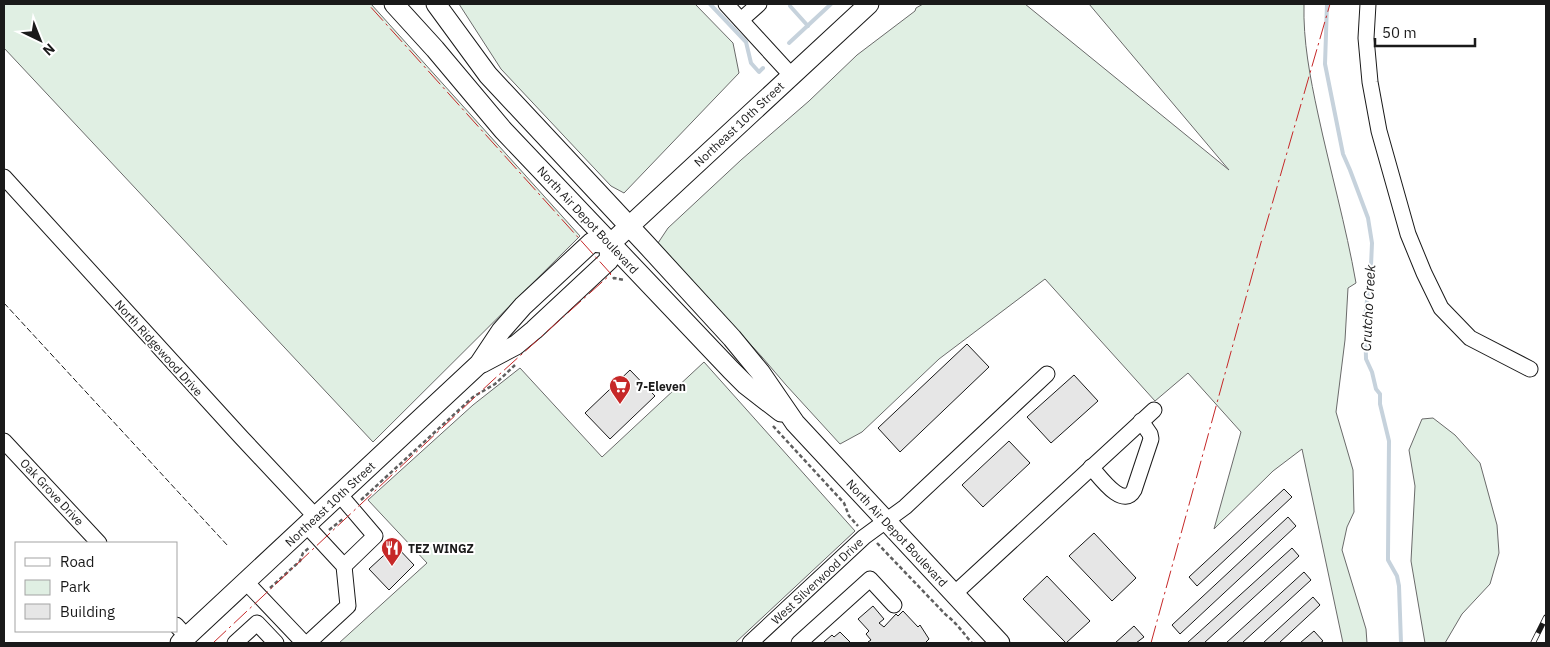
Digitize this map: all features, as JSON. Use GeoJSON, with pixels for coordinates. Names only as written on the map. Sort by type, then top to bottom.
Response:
{"type":"FeatureCollection","features":[{"type":"Feature","properties":{"kind":"main road","name":"North Air Depot Boulevard"},"geometry":{"type":"LineString","coordinates":[[394,4],[435,48],[503,130],[610,244],[746,385],[795,423]]}},
{"type":"Feature","properties":{"kind":"main road","name":"North Air Depot Boulevard"},"geometry":{"type":"LineString","coordinates":[[436,4],[470,52],[494,81],[701,303],[760,372],[795,423],[1000,643]]}},
{"type":"Feature","properties":{"kind":"main road","name":"Northeast 10th Street"},"geometry":{"type":"LineString","coordinates":[[181,635],[346,502],[479,364],[501,331],[523,306],[592,242],[610,244],[869,4]]}},
{"type":"Feature","properties":{"kind":"street"},"geometry":{"type":"LineString","coordinates":[[726,4],[791,75]]}},
{"type":"Feature","properties":{"kind":"street"},"geometry":{"type":"LineString","coordinates":[[741,20],[759,4]]}},
{"type":"Feature","properties":{"kind":"street"},"geometry":{"type":"LineString","coordinates":[[1368,4],[1366,38],[1370,82],[1379,131],[1408,234],[1424,274],[1440,308],[1470,338],[1530,369]]}},
{"type":"Feature","properties":{"kind":"street","name":"North Ridgewood Drive"},"geometry":{"type":"LineString","coordinates":[[4,177],[241,438],[344,566]]}},
{"type":"Feature","properties":{"kind":"street","name":"West Silverwood Drive"},"geometry":{"type":"LineString","coordinates":[[750,643],[868,534],[905,507],[1047,374]]}},
{"type":"Feature","properties":{"kind":"street"},"geometry":{"type":"LineString","coordinates":[[954,594],[1154,410]]}},
{"type":"Feature","properties":{"kind":"street"},"geometry":{"type":"LineString","coordinates":[[1091,467],[1113,491],[1126,498],[1132,495],[1151,439],[1142,421]]}},
{"type":"Feature","properties":{"kind":"street","name":"Oak Grove Drive"},"geometry":{"type":"LineString","coordinates":[[4,441],[98,542]]}},
{"type":"Feature","properties":{"kind":"street"},"geometry":{"type":"LineString","coordinates":[[246,582],[306,643],[348,606],[344,566],[375,536],[346,502]]}},
{"type":"Feature","properties":{"kind":"street"},"geometry":{"type":"LineString","coordinates":[[799,643],[870,579],[894,605]]}},
{"type":"Feature","properties":{"kind":"street"},"geometry":{"type":"LineString","coordinates":[[235,643],[257,623],[276,643]]}},
{"type":"Feature","properties":{"kind":"path"},"geometry":{"type":"LineString","coordinates":[[607,285],[614,278],[631,281]]}},
{"type":"Feature","properties":{"kind":"path"},"geometry":{"type":"LineString","coordinates":[[261,598],[300,561],[314,527],[473,397],[495,384],[519,361]]}},
{"type":"Feature","properties":{"kind":"path"},"geometry":{"type":"LineString","coordinates":[[772,426],[844,504],[849,516],[954,621],[972,643]]}},
{"type":"Feature","properties":{"kind":"green space"},"geometry":{"type":"Polygon","coordinates":[[[4,4],[371,4],[580,236],[373,442],[4,48],[4,4]]]}},
{"type":"Feature","properties":{"kind":"green space"},"geometry":{"type":"Polygon","coordinates":[[[459,4],[695,4],[733,43],[739,73],[624,193],[611,186],[501,69],[459,4]]]}},
{"type":"Feature","properties":{"kind":"green space"},"geometry":{"type":"Polygon","coordinates":[[[923,4],[1025,4],[1229,170],[1089,4],[1304,4],[1306,45],[1312,86],[1348,240],[1356,283],[1348,288],[1345,340],[1336,412],[1353,470],[1354,512],[1347,527],[1342,550],[1366,629],[1367,643],[1343,643],[1302,449],[1273,471],[1214,529],[1241,432],[1188,373],[1155,401],[1045,279],[939,359],[862,432],[840,444],[658,243],[668,228],[741,160],[809,101],[857,55],[923,4]]]}},
{"type":"Feature","properties":{"kind":"green space"},"geometry":{"type":"Polygon","coordinates":[[[704,362],[855,531],[735,643],[339,643],[427,563],[368,500],[473,405],[520,368],[602,457],[704,362]]]}},
{"type":"Feature","properties":{"kind":"green space"},"geometry":{"type":"Polygon","coordinates":[[[1433,418],[1455,435],[1480,463],[1497,525],[1499,553],[1490,584],[1462,614],[1445,643],[1425,643],[1411,561],[1415,486],[1409,450],[1422,419],[1433,418]]]}},
{"type":"Feature","properties":{"kind":"building"},"geometry":{"type":"Polygon","coordinates":[[[967,344],[989,367],[900,452],[878,428],[967,344]]]}},
{"type":"Feature","properties":{"kind":"building","name":"7-Eleven"},"geometry":{"type":"Polygon","coordinates":[[[630,370],[655,396],[610,439],[585,413],[630,370]]]}},
{"type":"Feature","properties":{"kind":"building"},"geometry":{"type":"Polygon","coordinates":[[[1074,375],[1098,401],[1051,443],[1027,417],[1074,375]]]}},
{"type":"Feature","properties":{"kind":"building"},"geometry":{"type":"Polygon","coordinates":[[[1009,441],[1030,463],[983,507],[962,485],[1009,441]]]}},
{"type":"Feature","properties":{"kind":"building"},"geometry":{"type":"Polygon","coordinates":[[[1284,489],[1292,497],[1197,586],[1189,577],[1284,489]]]}},
{"type":"Feature","properties":{"kind":"building"},"geometry":{"type":"Polygon","coordinates":[[[1288,517],[1296,526],[1180,634],[1172,625],[1288,517]]]}},
{"type":"Feature","properties":{"kind":"building"},"geometry":{"type":"Polygon","coordinates":[[[1094,533],[1136,578],[1112,601],[1069,556],[1094,533]]]}},
{"type":"Feature","properties":{"kind":"building","name":"TEZ WINGZ"},"geometry":{"type":"Polygon","coordinates":[[[395,545],[414,565],[389,590],[369,569],[395,545]]]}},
{"type":"Feature","properties":{"kind":"building"},"geometry":{"type":"Polygon","coordinates":[[[1292,548],[1299,556],[1204,643],[1187,643],[1292,548]]]}},
{"type":"Feature","properties":{"kind":"building"},"geometry":{"type":"Polygon","coordinates":[[[1304,572],[1311,580],[1242,643],[1226,643],[1304,572]]]}},
{"type":"Feature","properties":{"kind":"building"},"geometry":{"type":"Polygon","coordinates":[[[1047,576],[1090,621],[1066,643],[1023,599],[1047,576]]]}},
{"type":"Feature","properties":{"kind":"building"},"geometry":{"type":"Polygon","coordinates":[[[1313,597],[1320,605],[1279,643],[1263,643],[1313,597]]]}},
{"type":"Feature","properties":{"kind":"building"},"geometry":{"type":"Polygon","coordinates":[[[873,606],[884,619],[879,623],[884,627],[896,614],[898,616],[903,611],[918,627],[920,625],[929,639],[925,643],[869,643],[871,640],[866,634],[869,631],[858,619],[873,606]]]}},
{"type":"Feature","properties":{"kind":"building"},"geometry":{"type":"Polygon","coordinates":[[[1134,626],[1144,637],[1136,643],[1115,643],[1134,626]]]}},
{"type":"Feature","properties":{"kind":"building"},"geometry":{"type":"Polygon","coordinates":[[[1314,631],[1323,641],[1320,643],[1300,643],[1314,631]]]}},
{"type":"Feature","properties":{"kind":"building"},"geometry":{"type":"Polygon","coordinates":[[[840,632],[851,643],[824,642],[832,635],[834,637],[840,632]]]}},
{"type":"Feature","properties":{"kind":"waterway"},"geometry":{"type":"LineString","coordinates":[[710,4],[746,42],[751,63],[759,72],[763,68]]}},
{"type":"Feature","properties":{"kind":"waterway"},"geometry":{"type":"LineString","coordinates":[[789,43],[831,4]]}},
{"type":"Feature","properties":{"kind":"waterway","name":"Crutcho Creek"},"geometry":{"type":"LineString","coordinates":[[1327,4],[1325,64],[1343,154],[1368,218],[1372,243],[1365,318],[1366,359],[1372,372],[1376,389],[1380,394],[1380,404],[1389,441],[1388,560],[1397,576],[1399,586],[1401,643]]}},
{"type":"Feature","properties":{"kind":"waterway"},"geometry":{"type":"LineString","coordinates":[[790,6],[808,26]]}},
{"type":"Feature","properties":{"kind":"railway"},"geometry":{"type":"LineString","coordinates":[[1533,643],[1546,617]]}},
{"type":"Feature","properties":{"kind":"fence"},"geometry":{"type":"LineString","coordinates":[[4,303],[228,546]]}},
{"type":"Feature","properties":{"kind":"power"},"geometry":{"type":"LineString","coordinates":[[213,643],[492,381],[611,274],[368,4]]}},
{"type":"Feature","properties":{"kind":"power"},"geometry":{"type":"LineString","coordinates":[[1151,643],[1262,239],[1330,4]]}},
{"type":"Feature","properties":{"kind":"place","name":"7-Eleven"},"geometry":{"type":"Point","coordinates":[620,405]}},
{"type":"Feature","properties":{"kind":"place","name":"TEZ WINGZ"},"geometry":{"type":"Point","coordinates":[392,567]}}]}
